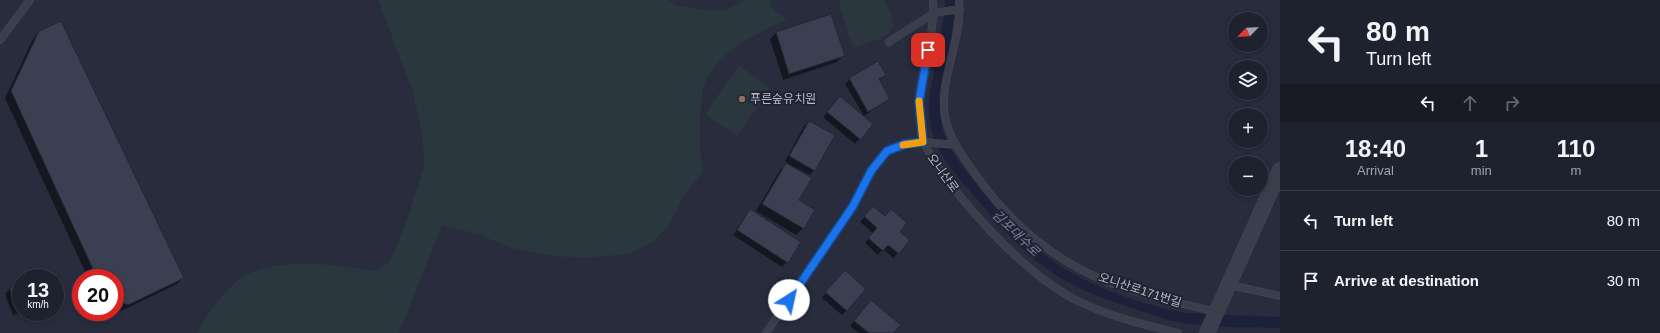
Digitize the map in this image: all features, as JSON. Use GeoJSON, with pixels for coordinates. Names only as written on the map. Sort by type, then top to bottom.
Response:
{"type":"FeatureCollection","features":[{"type":"Feature","properties":{"kind":"street"},"geometry":{"type":"LineString","coordinates":[[1207,333],[1214,314],[1230,285],[1280,170]]}},
{"type":"Feature","properties":{"kind":"lane"},"geometry":{"type":"LineString","coordinates":[[0,40],[30,0]]}},
{"type":"Feature","properties":{"kind":"lane"},"geometry":{"type":"LineString","coordinates":[[933,0],[934,13],[920,90],[920,116],[926,142],[953,145]]}},
{"type":"Feature","properties":{"kind":"lane","name":"오니산로171번길"},"geometry":{"type":"LineString","coordinates":[[959,0],[959,26],[944,94],[945,116],[953,145],[988,192],[1006,213],[1039,243],[1074,266],[1107,282],[1214,314]]}},
{"type":"Feature","properties":{"kind":"lane"},"geometry":{"type":"LineString","coordinates":[[890,42],[934,13],[959,9]]}},
{"type":"Feature","properties":{"kind":"lane","name":"오니산로"},"geometry":{"type":"LineString","coordinates":[[766,333],[828,244],[853,206],[871,171],[887,151],[905,144],[926,142],[942,173],[975,214],[1024,263],[1046,280],[1079,302],[1113,316],[1178,333]]}},
{"type":"Feature","properties":{"kind":"lane"},"geometry":{"type":"LineString","coordinates":[[1230,285],[1280,296]]}},
{"type":"Feature","properties":{"kind":"shaded area"},"geometry":{"type":"Polygon","coordinates":[[[378,0],[668,0],[675,5],[703,10],[725,11],[745,0],[770,0],[774,10],[788,19],[739,45],[718,63],[710,74],[703,90],[700,120],[700,152],[703,172],[688,189],[668,226],[653,242],[630,254],[584,258],[553,256],[512,248],[477,234],[442,225],[399,333],[197,333],[206,318],[232,285],[246,275],[261,269],[293,264],[310,264],[343,266],[375,271],[390,262],[405,226],[424,167],[423,141],[413,92],[378,0]]]}},
{"type":"Feature","properties":{"kind":"shaded area"},"geometry":{"type":"Polygon","coordinates":[[[840,0],[884,0],[893,21],[892,28],[888,34],[881,38],[853,48],[840,8],[840,0]]]}},
{"type":"Feature","properties":{"kind":"shaded area"},"geometry":{"type":"Polygon","coordinates":[[[739,65],[770,88],[737,136],[705,114],[739,65]]]}},
{"type":"Feature","properties":{"kind":"water","name":"김포대수로"},"geometry":{"type":"Polygon","coordinates":[[[945,0],[955,0],[950,45],[940,94],[940,111],[943,130],[954,155],[977,185],[1015,229],[1033,246],[1058,264],[1074,274],[1110,291],[1148,304],[1186,313],[1280,317],[1280,328],[1223,327],[1189,324],[1137,310],[1097,296],[1068,282],[1047,269],[1024,250],[993,218],[955,173],[940,152],[935,140],[929,114],[929,98],[944,15],[945,0]]]}},
{"type":"Feature","properties":{"kind":"building"},"geometry":{"type":"Polygon","coordinates":[[[831,14],[845,56],[789,74],[776,32],[831,14]]]}},
{"type":"Feature","properties":{"kind":"building"},"geometry":{"type":"Polygon","coordinates":[[[61,21],[184,278],[128,305],[124,303],[124,269],[93,269],[11,91],[39,31],[61,21]]]}},
{"type":"Feature","properties":{"kind":"building"},"geometry":{"type":"Polygon","coordinates":[[[878,61],[886,75],[879,79],[890,99],[868,112],[849,78],[878,61]]]}},
{"type":"Feature","properties":{"kind":"building"},"geometry":{"type":"Polygon","coordinates":[[[840,96],[873,124],[861,140],[827,112],[840,96]]]}},
{"type":"Feature","properties":{"kind":"building"},"geometry":{"type":"Polygon","coordinates":[[[809,121],[835,135],[815,171],[789,156],[809,121]]]}},
{"type":"Feature","properties":{"kind":"building"},"geometry":{"type":"Polygon","coordinates":[[[786,163],[812,178],[799,200],[815,210],[804,229],[762,204],[786,163]]]}},
{"type":"Feature","properties":{"kind":"building"},"geometry":{"type":"Polygon","coordinates":[[[873,206],[885,216],[891,209],[907,223],[900,232],[910,240],[899,254],[888,245],[883,251],[868,238],[877,228],[864,216],[873,206]]]}},
{"type":"Feature","properties":{"kind":"building"},"geometry":{"type":"Polygon","coordinates":[[[750,209],[801,242],[788,263],[737,230],[750,209]]]}},
{"type":"Feature","properties":{"kind":"building"},"geometry":{"type":"Polygon","coordinates":[[[845,270],[866,289],[847,311],[825,292],[845,270]]]}},
{"type":"Feature","properties":{"kind":"building"},"geometry":{"type":"Polygon","coordinates":[[[871,300],[901,325],[894,333],[869,333],[854,321],[871,300]]]}},
{"type":"Feature","properties":{"kind":"slow traffic"},"geometry":{"type":"LineString","coordinates":[[903,145],[923,142],[919,101]]}},
{"type":"Feature","properties":{"kind":"place","name":"푸른숲유치원"},"geometry":{"type":"Point","coordinates":[742,99]}},
{"type":"Feature","properties":{"kind":"route"},"geometry":{"type":"LineString","coordinates":[[789,300],[853,206],[871,171],[887,151],[905,144],[923,142],[919,102],[928,50]]}}]}
